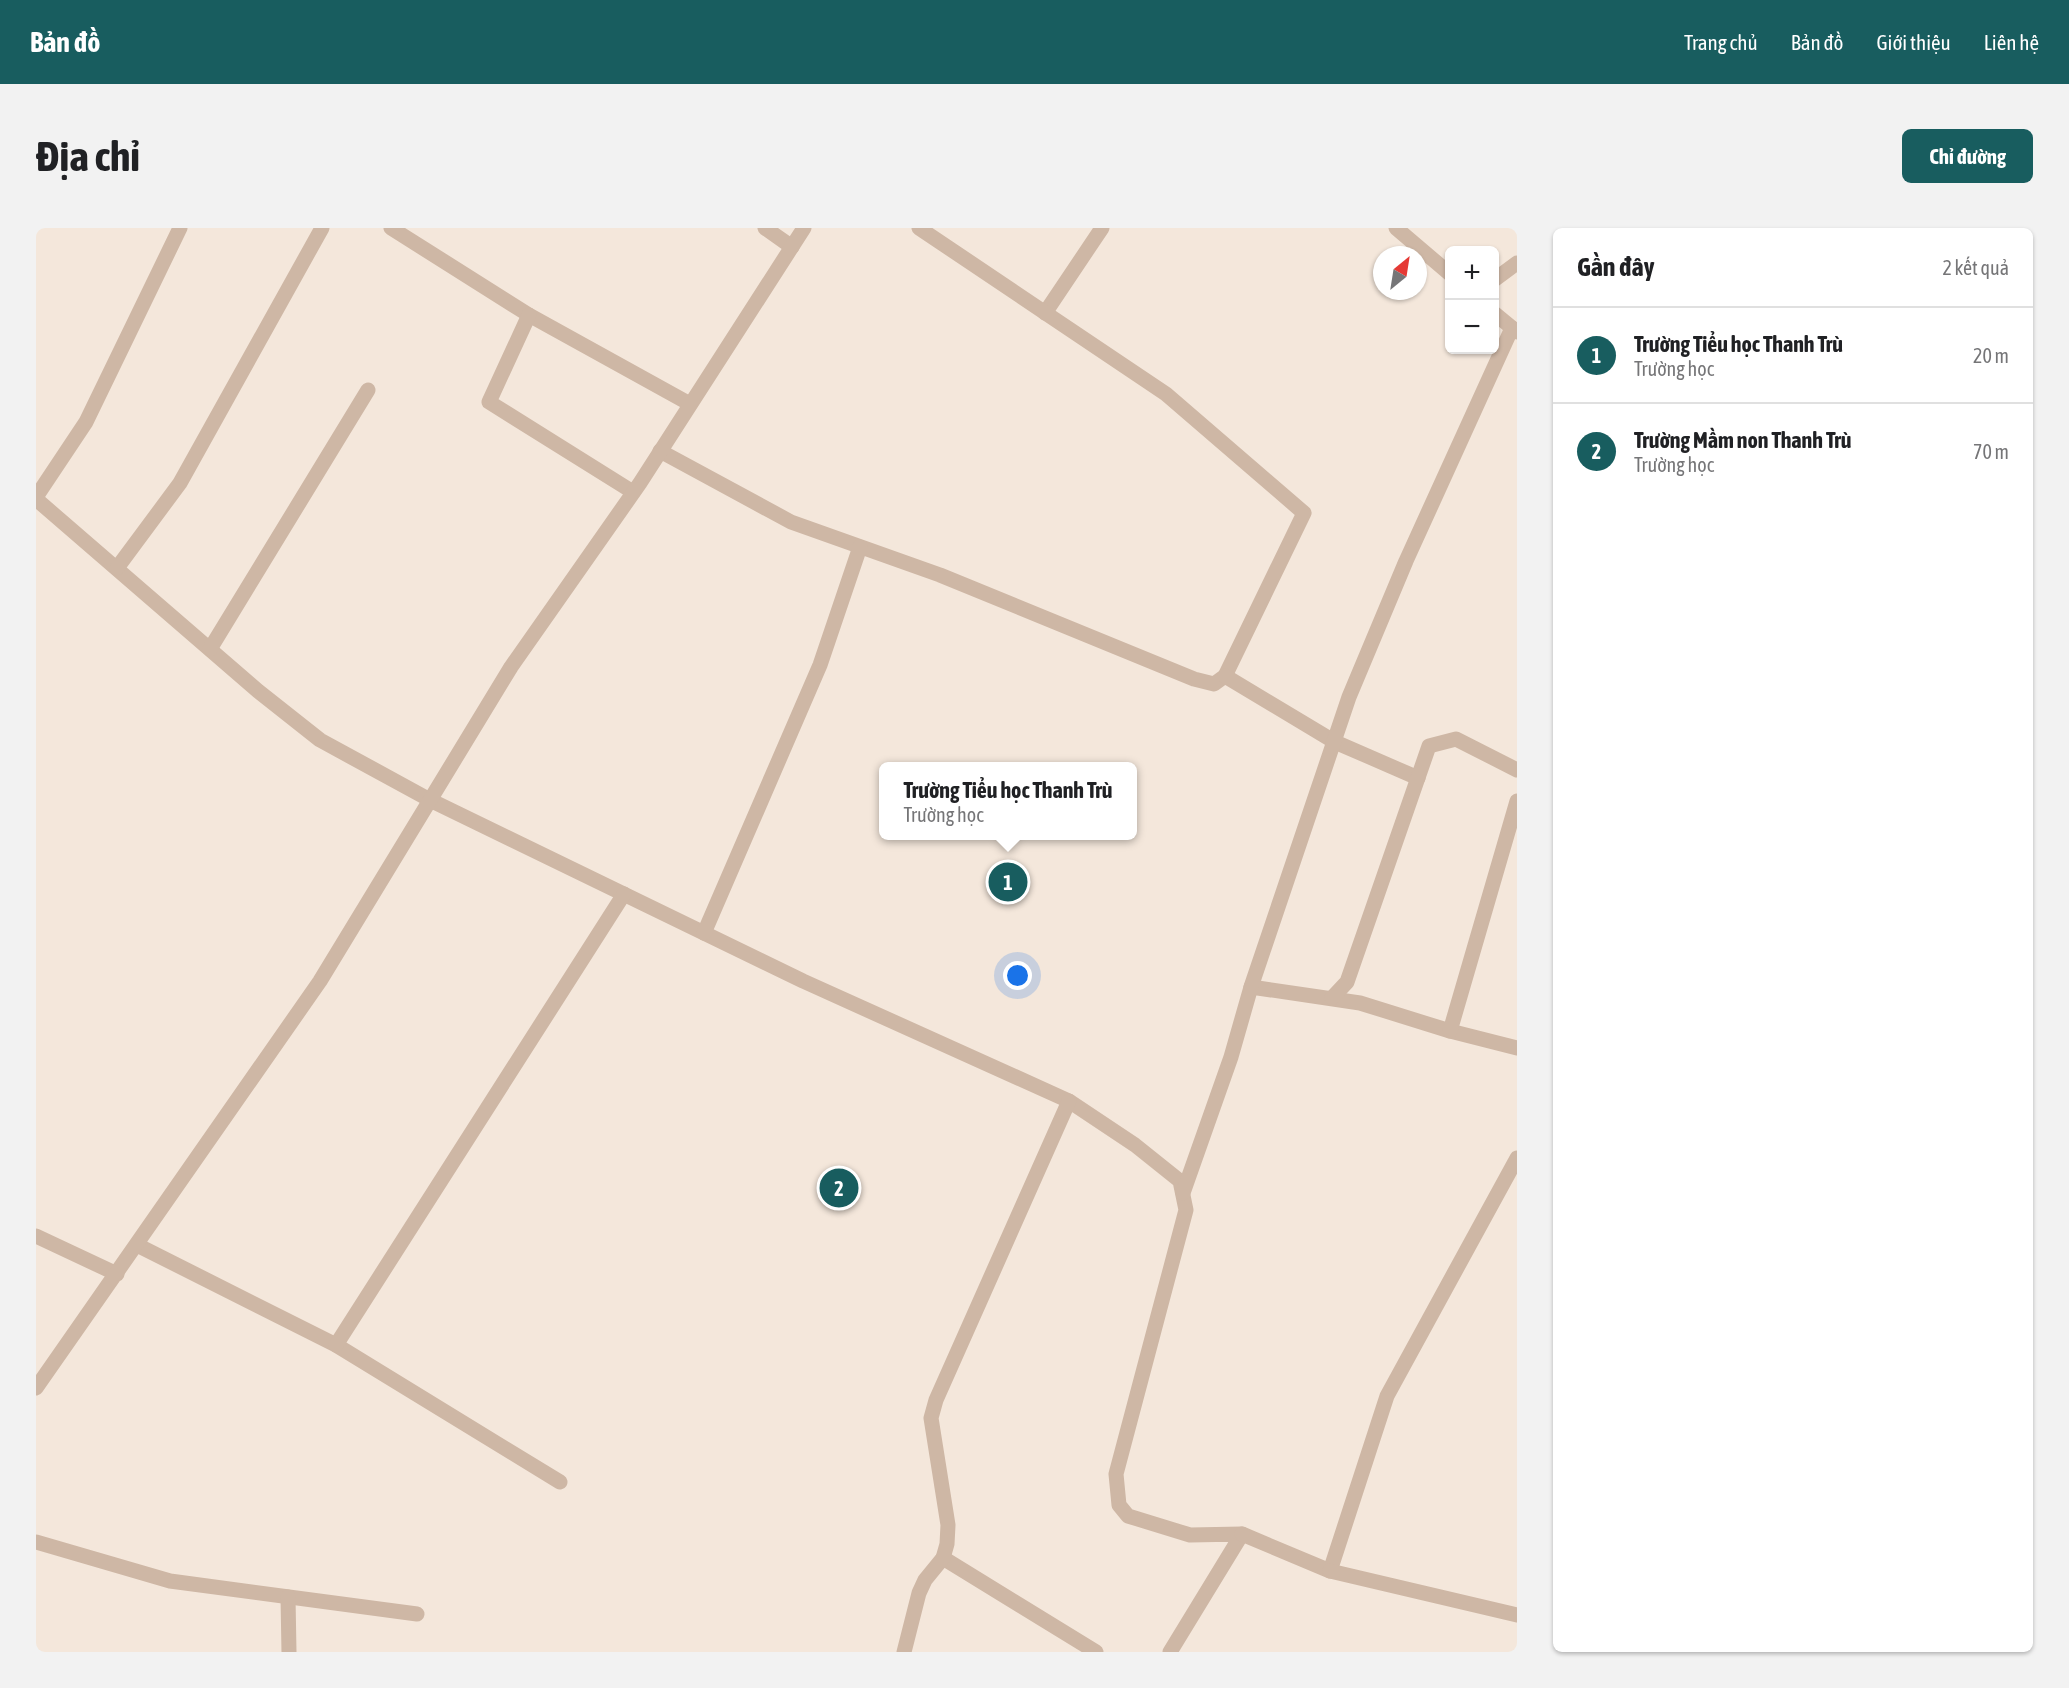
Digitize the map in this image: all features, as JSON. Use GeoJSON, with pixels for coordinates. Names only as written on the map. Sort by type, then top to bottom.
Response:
{"type":"FeatureCollection","features":[{"type":"Feature","properties":{"kind":"street"},"geometry":{"type":"LineString","coordinates":[[180,228],[86,422],[36,498],[258,692],[320,740],[430,800],[803,981],[1069,1101],[1135,1145],[1180,1181],[1186,1210],[1116,1474],[1119,1505],[1128,1516],[1190,1535],[1242,1534],[1330,1571],[1517,1615]]}},
{"type":"Feature","properties":{"kind":"street"},"geometry":{"type":"LineString","coordinates":[[117,568],[180,483],[322,228]]}},
{"type":"Feature","properties":{"kind":"street"},"geometry":{"type":"LineString","coordinates":[[391,228],[529,315],[690,404]]}},
{"type":"Feature","properties":{"kind":"street"},"geometry":{"type":"LineString","coordinates":[[765,228],[792,247]]}},
{"type":"Feature","properties":{"kind":"street"},"geometry":{"type":"LineString","coordinates":[[36,1388],[320,981],[511,667],[633,492],[804,228]]}},
{"type":"Feature","properties":{"kind":"street"},"geometry":{"type":"LineString","coordinates":[[660,451],[791,522],[940,575],[1194,679],[1214,684],[1225,676],[1304,513],[1166,394],[919,228]]}},
{"type":"Feature","properties":{"kind":"street"},"geometry":{"type":"LineString","coordinates":[[1045,313],[1102,228]]}},
{"type":"Feature","properties":{"kind":"street"},"geometry":{"type":"LineString","coordinates":[[1396,228],[1445,271]]}},
{"type":"Feature","properties":{"kind":"street"},"geometry":{"type":"LineString","coordinates":[[1499,276],[1517,263]]}},
{"type":"Feature","properties":{"kind":"street"},"geometry":{"type":"LineString","coordinates":[[529,315],[489,402],[633,492]]}},
{"type":"Feature","properties":{"kind":"street"},"geometry":{"type":"LineString","coordinates":[[1183,1194],[1231,1057],[1251,987],[1349,697],[1406,561],[1515,330],[1499,317]]}},
{"type":"Feature","properties":{"kind":"street"},"geometry":{"type":"LineString","coordinates":[[210,649],[368,390]]}},
{"type":"Feature","properties":{"kind":"street"},"geometry":{"type":"LineString","coordinates":[[704,933],[820,665],[860,547]]}},
{"type":"Feature","properties":{"kind":"street"},"geometry":{"type":"LineString","coordinates":[[1225,676],[1335,742],[1418,778]]}},
{"type":"Feature","properties":{"kind":"street"},"geometry":{"type":"LineString","coordinates":[[1332,998],[1347,982],[1429,746],[1456,739],[1517,770]]}},
{"type":"Feature","properties":{"kind":"street"},"geometry":{"type":"LineString","coordinates":[[1450,1031],[1517,801]]}},
{"type":"Feature","properties":{"kind":"street"},"geometry":{"type":"LineString","coordinates":[[336,1345],[624,894]]}},
{"type":"Feature","properties":{"kind":"street"},"geometry":{"type":"LineString","coordinates":[[1251,987],[1360,1003],[1450,1031],[1517,1048]]}},
{"type":"Feature","properties":{"kind":"street"},"geometry":{"type":"LineString","coordinates":[[904,1652],[919,1593],[943,1558],[947,1544],[948,1525],[931,1418],[936,1400],[1069,1101]]}},
{"type":"Feature","properties":{"kind":"street"},"geometry":{"type":"LineString","coordinates":[[1330,1571],[1387,1396],[1517,1158]]}},
{"type":"Feature","properties":{"kind":"street"},"geometry":{"type":"LineString","coordinates":[[36,1236],[117,1274]]}},
{"type":"Feature","properties":{"kind":"street"},"geometry":{"type":"LineString","coordinates":[[137,1245],[336,1345],[560,1482]]}},
{"type":"Feature","properties":{"kind":"street"},"geometry":{"type":"LineString","coordinates":[[1170,1652],[1242,1534]]}},
{"type":"Feature","properties":{"kind":"street"},"geometry":{"type":"LineString","coordinates":[[36,1542],[170,1581],[417,1614]]}},
{"type":"Feature","properties":{"kind":"street"},"geometry":{"type":"LineString","coordinates":[[943,1558],[1096,1652]]}},
{"type":"Feature","properties":{"kind":"street"},"geometry":{"type":"LineString","coordinates":[[288,1597],[289,1652]]}},
{"type":"Feature","properties":{"kind":"place","name":"Trường Tiểu học Thanh Trù"},"geometry":{"type":"Point","coordinates":[1008,882]}},
{"type":"Feature","properties":{"kind":"place","name":"Trường Mầm non Thanh Trù"},"geometry":{"type":"Point","coordinates":[839,1188]}}]}
